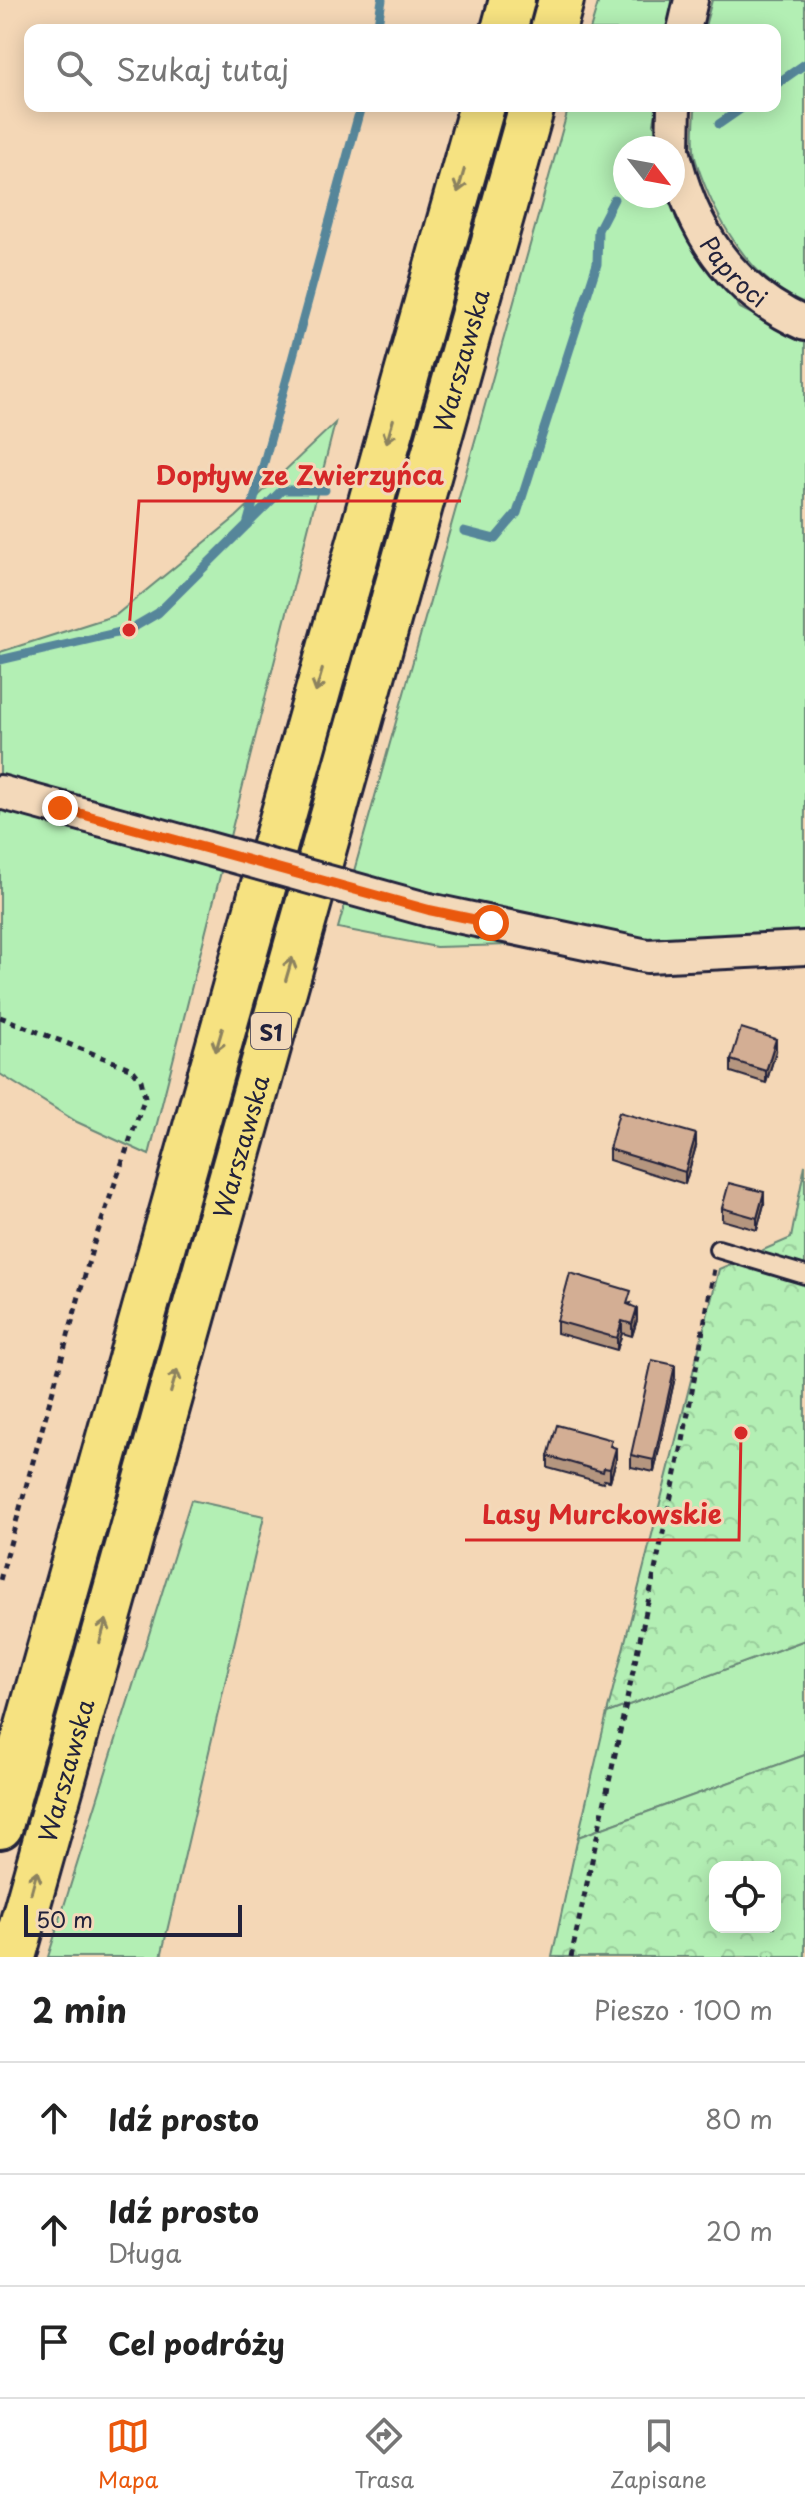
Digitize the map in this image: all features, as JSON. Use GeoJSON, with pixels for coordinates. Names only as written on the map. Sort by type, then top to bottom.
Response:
{"type":"FeatureCollection","features":[{"type":"Feature","properties":{"kind":"highway"},"geometry":{"type":"LineString","coordinates":[[506,24],[512,0]]}},
{"type":"Feature","properties":{"kind":"highway"},"geometry":{"type":"LineString","coordinates":[[555,24],[561,0]]}},
{"type":"Feature","properties":{"kind":"highway","name":"Warszawska"},"geometry":{"type":"LineString","coordinates":[[0,1826],[480,112]]}},
{"type":"Feature","properties":{"kind":"highway","name":"Warszawska"},"geometry":{"type":"LineString","coordinates":[[13,1957],[530,112]]}},
{"type":"Feature","properties":{"kind":"street"},"geometry":{"type":"LineString","coordinates":[[685,24],[691,0]]}},
{"type":"Feature","properties":{"kind":"street","name":"Paproci"},"geometry":{"type":"LineString","coordinates":[[673,136],[674,112]]}},
{"type":"Feature","properties":{"kind":"street","name":"Paproci"},"geometry":{"type":"LineString","coordinates":[[685,198],[699,229],[721,260],[781,314],[805,324]]}},
{"type":"Feature","properties":{"kind":"street"},"geometry":{"type":"LineString","coordinates":[[0,792],[429,910],[647,956],[805,948]]}},
{"type":"Feature","properties":{"kind":"lane"},"geometry":{"type":"LineString","coordinates":[[718,1249],[805,1275]]}},
{"type":"Feature","properties":{"kind":"path"},"geometry":{"type":"LineString","coordinates":[[0,1017],[132,1069],[141,1080],[145,1097],[93,1246],[0,1580]]}},
{"type":"Feature","properties":{"kind":"path"},"geometry":{"type":"LineString","coordinates":[[571,1957],[683,1441],[718,1249]]}},
{"type":"Feature","properties":{"kind":"green space"},"geometry":{"type":"Polygon","coordinates":[[[599,0],[684,0],[678,24],[592,24],[599,0]]]}},
{"type":"Feature","properties":{"kind":"green space"},"geometry":{"type":"Polygon","coordinates":[[[712,0],[805,0],[805,303],[767,279],[736,244],[704,182],[693,141],[695,112],[781,112],[781,24],[706,24],[712,0]]]}},
{"type":"Feature","properties":{"kind":"green space"},"geometry":{"type":"Polygon","coordinates":[[[567,112],[657,112],[654,123],[657,136],[613,136],[613,208],[674,208],[676,219],[740,308],[805,341],[805,937],[436,947],[338,928],[567,112]]]}},
{"type":"Feature","properties":{"kind":"green space"},"geometry":{"type":"Polygon","coordinates":[[[335,423],[149,1155],[77,1122],[0,1074],[0,652],[116,615],[236,517],[335,423]]]}},
{"type":"Feature","properties":{"kind":"green space"},"geometry":{"type":"Polygon","coordinates":[[[805,1165],[805,1640],[607,1713],[719,1269],[791,1238],[805,1165]]]}},
{"type":"Feature","properties":{"kind":"green space"},"geometry":{"type":"Polygon","coordinates":[[[191,1500],[264,1516],[161,1957],[48,1957],[191,1500]]]}},
{"type":"Feature","properties":{"kind":"green space"},"geometry":{"type":"Polygon","coordinates":[[[805,1640],[805,1755],[578,1837],[607,1713],[805,1640]]]}},
{"type":"Feature","properties":{"kind":"green space"},"geometry":{"type":"Polygon","coordinates":[[[805,1755],[805,1957],[552,1957],[578,1837],[805,1755]]]}},
{"type":"Feature","properties":{"kind":"building"},"geometry":{"type":"Polygon","coordinates":[[[741,1028],[776,1039],[766,1071],[731,1060],[741,1028]]]}},
{"type":"Feature","properties":{"kind":"building"},"geometry":{"type":"Polygon","coordinates":[[[619,1112],[696,1134],[685,1172],[609,1149],[619,1112]]]}},
{"type":"Feature","properties":{"kind":"building"},"geometry":{"type":"Polygon","coordinates":[[[729,1183],[764,1192],[757,1218],[722,1208],[729,1183]]]}},
{"type":"Feature","properties":{"kind":"building"},"geometry":{"type":"Polygon","coordinates":[[[570,1273],[631,1291],[627,1304],[637,1308],[632,1324],[622,1321],[617,1338],[557,1321],[570,1273]]]}},
{"type":"Feature","properties":{"kind":"building"},"geometry":{"type":"Polygon","coordinates":[[[652,1360],[675,1365],[654,1460],[631,1455],[652,1360]]]}},
{"type":"Feature","properties":{"kind":"building"},"geometry":{"type":"Polygon","coordinates":[[[557,1425],[612,1440],[610,1446],[616,1448],[610,1469],[604,1468],[603,1472],[548,1456],[557,1425]]]}},
{"type":"Feature","properties":{"kind":"waterway"},"geometry":{"type":"LineString","coordinates":[[378,24],[382,0]]}},
{"type":"Feature","properties":{"kind":"waterway"},"geometry":{"type":"LineString","coordinates":[[781,81],[805,64]]}},
{"type":"Feature","properties":{"kind":"waterway"},"geometry":{"type":"LineString","coordinates":[[247,525],[359,112]]}},
{"type":"Feature","properties":{"kind":"waterway"},"geometry":{"type":"LineString","coordinates":[[719,124],[736,112]]}},
{"type":"Feature","properties":{"kind":"waterway"},"geometry":{"type":"LineString","coordinates":[[464,531],[495,539],[517,513],[597,264],[598,230],[613,201]]}},
{"type":"Feature","properties":{"kind":"waterway"},"geometry":{"type":"LineString","coordinates":[[0,660],[129,630],[158,613],[282,490],[325,490]]}},
{"type":"Feature","properties":{"kind":"place","name":"Dopływ ze Zwierzyńca"},"geometry":{"type":"Point","coordinates":[129,630]}},
{"type":"Feature","properties":{"kind":"place","name":"Lasy Murckowskie"},"geometry":{"type":"Point","coordinates":[741,1433]}},
{"type":"Feature","properties":{"kind":"route"},"geometry":{"type":"LineString","coordinates":[[60,808],[429,910],[491,923]]}}]}
